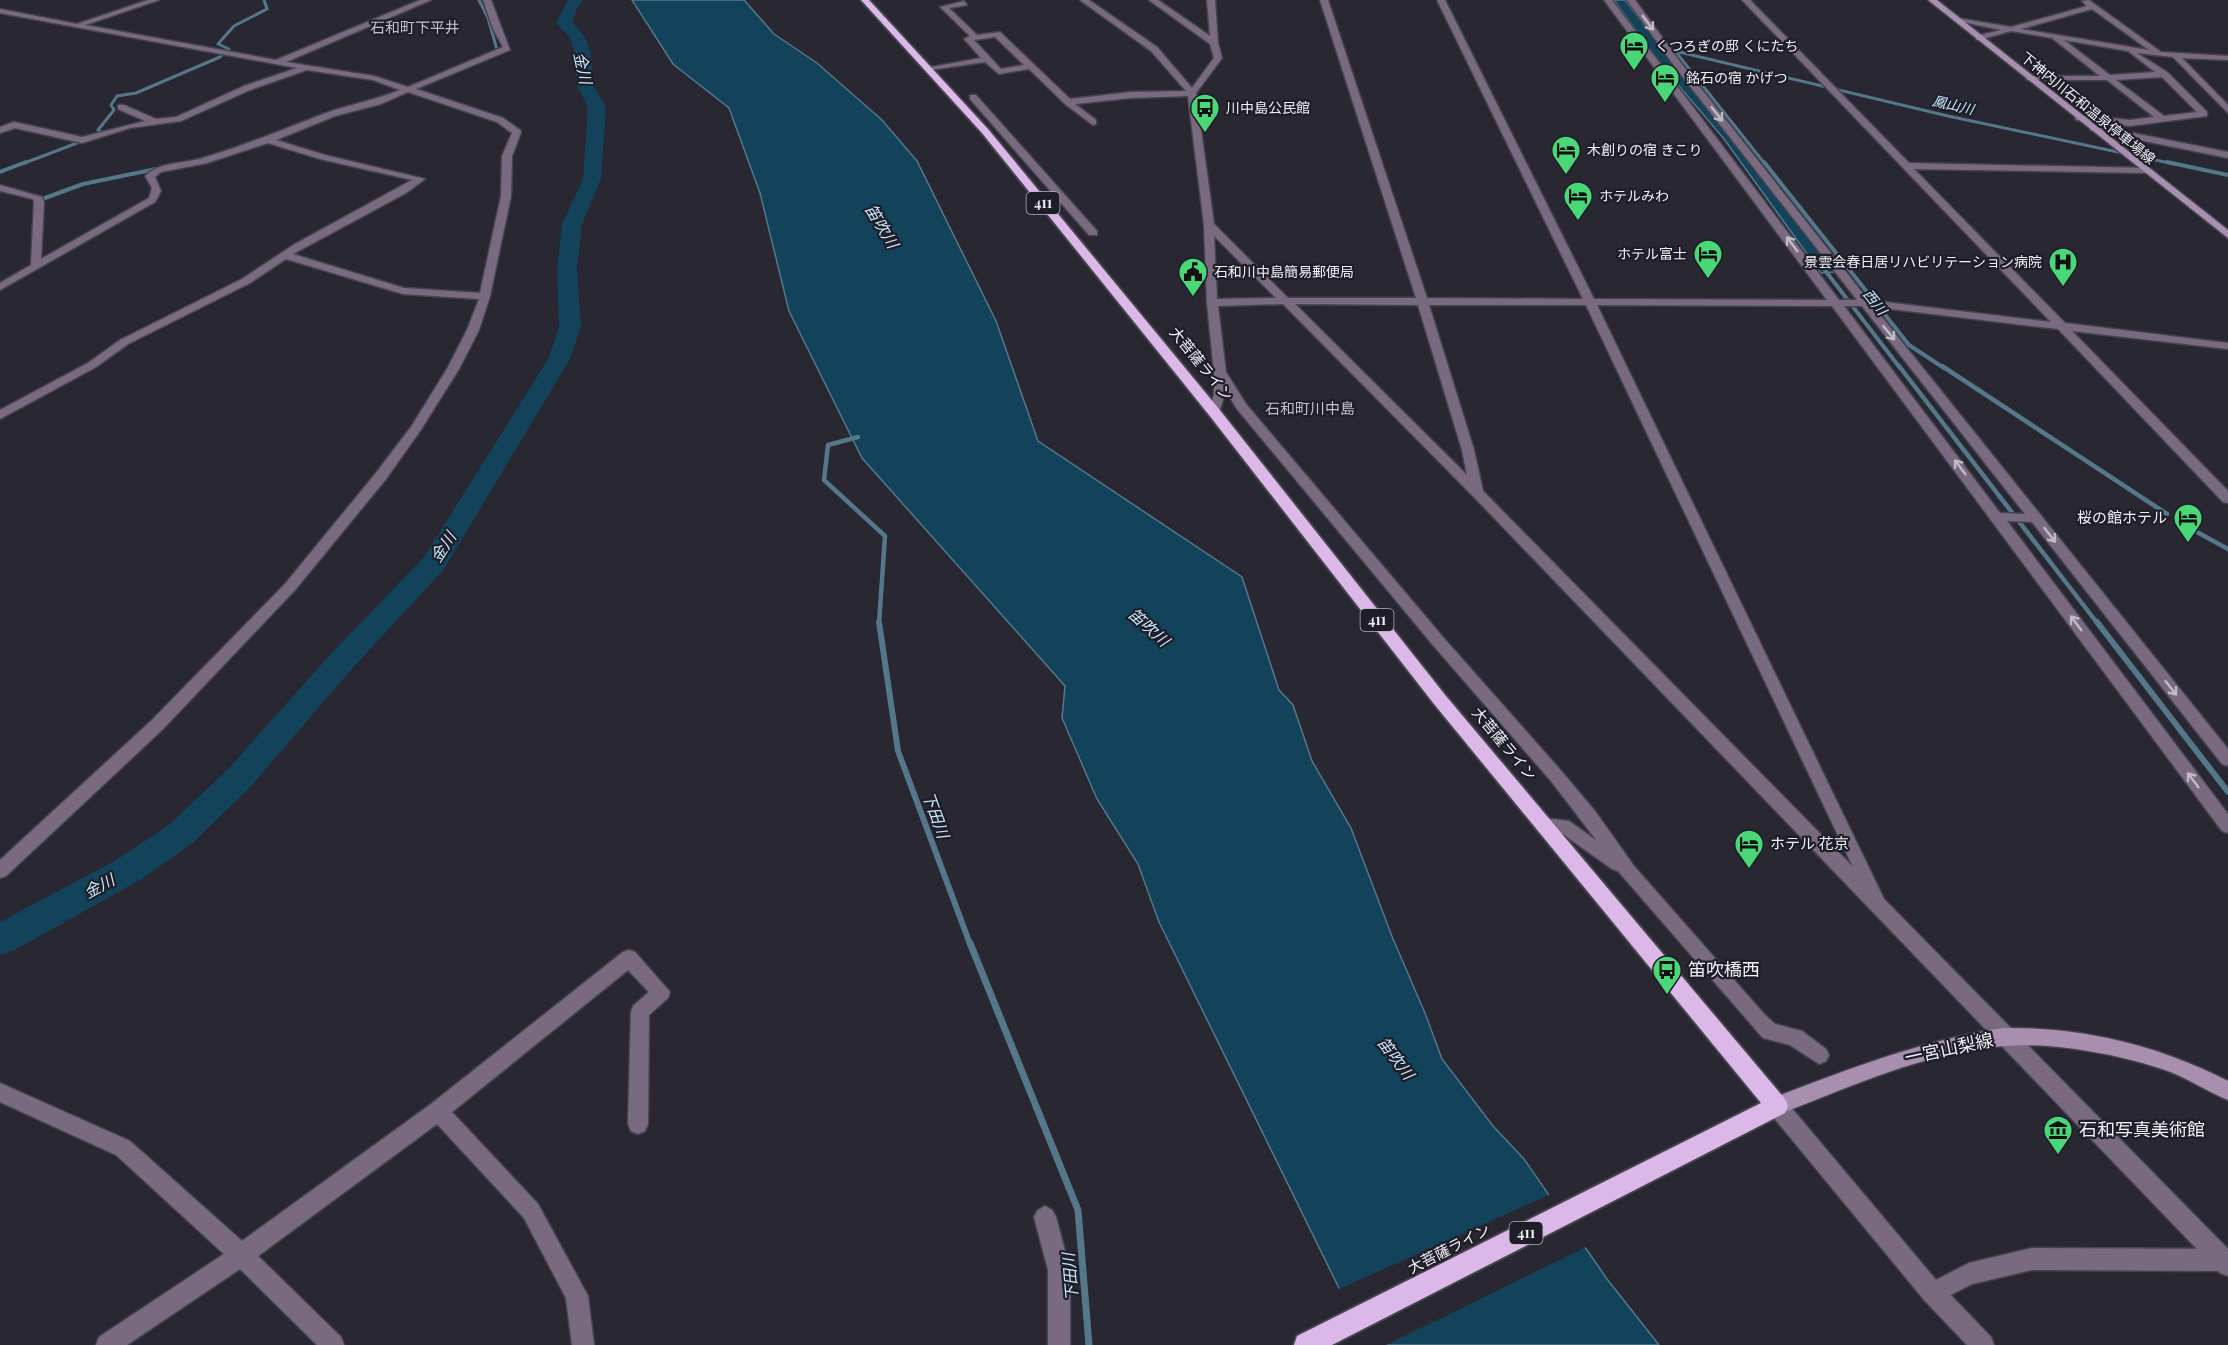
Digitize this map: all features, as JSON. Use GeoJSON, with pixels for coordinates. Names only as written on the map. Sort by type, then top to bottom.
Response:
{"type":"FeatureCollection","features":[{"type":"Feature","properties":{"kind":"highway","name":"大菩薩ライン"},"geometry":{"type":"LineString","coordinates":[[865,0],[930,68],[987,134],[1214,412],[1440,700],[1777,1106],[1306,1345]]}},
{"type":"Feature","properties":{"kind":"main road","name":"下神内川石和温泉停車場線"},"geometry":{"type":"LineString","coordinates":[[1932,0],[2228,235]]}},
{"type":"Feature","properties":{"kind":"main road","name":"一宮山梨線"},"geometry":{"type":"LineString","coordinates":[[1777,1106],[1904,1058],[1978,1041],[2007,1037],[2063,1042],[2144,1055],[2187,1070],[2228,1091]]}},
{"type":"Feature","properties":{"kind":"street"},"geometry":{"type":"LineString","coordinates":[[77,25],[155,0]]}},
{"type":"Feature","properties":{"kind":"street"},"geometry":{"type":"LineString","coordinates":[[394,0],[415,5]]}},
{"type":"Feature","properties":{"kind":"street"},"geometry":{"type":"LineString","coordinates":[[275,63],[336,40],[360,26],[427,0]]}},
{"type":"Feature","properties":{"kind":"street"},"geometry":{"type":"LineString","coordinates":[[0,287],[36,264],[152,200],[158,190],[150,176],[158,170],[204,161],[268,140],[332,114],[378,102],[507,48],[497,29],[487,0]]}},
{"type":"Feature","properties":{"kind":"street"},"geometry":{"type":"LineString","coordinates":[[1084,0],[1154,49],[1192,93],[1209,225],[1212,303],[1220,372],[1220,394],[1214,412]]}},
{"type":"Feature","properties":{"kind":"street"},"geometry":{"type":"LineString","coordinates":[[1153,0],[1214,44]]}},
{"type":"Feature","properties":{"kind":"street"},"geometry":{"type":"LineString","coordinates":[[1192,93],[1218,58],[1214,44],[1211,0]]}},
{"type":"Feature","properties":{"kind":"street"},"geometry":{"type":"LineString","coordinates":[[1324,0],[1422,302],[1468,450],[1477,492]]}},
{"type":"Feature","properties":{"kind":"street"},"geometry":{"type":"LineString","coordinates":[[1441,0],[1524,165],[1883,911]]}},
{"type":"Feature","properties":{"kind":"street"},"geometry":{"type":"LineString","coordinates":[[1608,0],[1840,303],[2228,826]]}},
{"type":"Feature","properties":{"kind":"street"},"geometry":{"type":"LineString","coordinates":[[1631,0],[1666,49],[1842,274],[2228,760]]}},
{"type":"Feature","properties":{"kind":"street"},"geometry":{"type":"LineString","coordinates":[[1746,0],[2228,499]]}},
{"type":"Feature","properties":{"kind":"street"},"geometry":{"type":"LineString","coordinates":[[2085,0],[2159,54]]}},
{"type":"Feature","properties":{"kind":"street"},"geometry":{"type":"LineString","coordinates":[[964,3],[944,7],[975,38]]}},
{"type":"Feature","properties":{"kind":"street"},"geometry":{"type":"LineString","coordinates":[[1979,38],[2094,6]]}},
{"type":"Feature","properties":{"kind":"street"},"geometry":{"type":"LineString","coordinates":[[0,11],[222,54],[374,78],[410,88],[500,120],[517,132],[507,156],[506,196],[485,297],[473,330],[453,369],[416,428],[381,476],[290,587],[157,725],[0,871]]}},
{"type":"Feature","properties":{"kind":"street"},"geometry":{"type":"LineString","coordinates":[[1957,20],[2159,54],[2228,58]]}},
{"type":"Feature","properties":{"kind":"street"},"geometry":{"type":"LineString","coordinates":[[1030,66],[999,72],[968,39],[997,34],[1068,102],[1093,122]]}},
{"type":"Feature","properties":{"kind":"street"},"geometry":{"type":"LineString","coordinates":[[2052,36],[2162,119]]}},
{"type":"Feature","properties":{"kind":"street"},"geometry":{"type":"LineString","coordinates":[[2079,118],[2130,123],[2204,114],[2164,74],[2126,48]]}},
{"type":"Feature","properties":{"kind":"street"},"geometry":{"type":"LineString","coordinates":[[2176,56],[2228,110]]}},
{"type":"Feature","properties":{"kind":"street"},"geometry":{"type":"LineString","coordinates":[[930,68],[987,59]]}},
{"type":"Feature","properties":{"kind":"street"},"geometry":{"type":"LineString","coordinates":[[0,130],[14,124],[82,140],[103,133],[178,119],[247,88],[306,68]]}},
{"type":"Feature","properties":{"kind":"street"},"geometry":{"type":"LineString","coordinates":[[2030,78],[2108,78],[2164,74]]}},
{"type":"Feature","properties":{"kind":"street"},"geometry":{"type":"LineString","coordinates":[[1068,102],[1131,95],[1192,93]]}},
{"type":"Feature","properties":{"kind":"street"},"geometry":{"type":"LineString","coordinates":[[973,97],[1093,233]]}},
{"type":"Feature","properties":{"kind":"street"},"geometry":{"type":"LineString","coordinates":[[122,107],[155,122]]}},
{"type":"Feature","properties":{"kind":"street"},"geometry":{"type":"LineString","coordinates":[[2093,128],[2228,155]]}},
{"type":"Feature","properties":{"kind":"street"},"geometry":{"type":"LineString","coordinates":[[987,134],[1005,132]]}},
{"type":"Feature","properties":{"kind":"street"},"geometry":{"type":"LineString","coordinates":[[0,415],[92,365],[124,342],[246,281],[284,255],[404,191],[420,179],[323,157],[268,140]]}},
{"type":"Feature","properties":{"kind":"street"},"geometry":{"type":"LineString","coordinates":[[1908,166],[2144,170]]}},
{"type":"Feature","properties":{"kind":"street"},"geometry":{"type":"LineString","coordinates":[[0,188],[38,197],[36,264]]}},
{"type":"Feature","properties":{"kind":"street"},"geometry":{"type":"LineString","coordinates":[[1209,225],[1477,492],[2226,1261]]}},
{"type":"Feature","properties":{"kind":"street"},"geometry":{"type":"LineString","coordinates":[[284,255],[403,291],[485,297]]}},
{"type":"Feature","properties":{"kind":"street"},"geometry":{"type":"LineString","coordinates":[[1818,274],[1842,274]]}},
{"type":"Feature","properties":{"kind":"street"},"geometry":{"type":"LineString","coordinates":[[1212,303],[1287,301],[1866,304],[2228,346]]}},
{"type":"Feature","properties":{"kind":"street"},"geometry":{"type":"LineString","coordinates":[[1220,372],[1241,406],[1589,816],[1628,871],[1758,1021],[1770,1032],[1795,1036],[1819,1055]]}},
{"type":"Feature","properties":{"kind":"street"},"geometry":{"type":"LineString","coordinates":[[1997,517],[2037,518]]}},
{"type":"Feature","properties":{"kind":"street"},"geometry":{"type":"LineString","coordinates":[[1543,825],[1563,826],[1628,871]]}},
{"type":"Feature","properties":{"kind":"street"},"geometry":{"type":"LineString","coordinates":[[107,1345],[241,1255],[438,1111],[629,958],[661,992],[640,1012],[638,1124]]}},
{"type":"Feature","properties":{"kind":"street"},"geometry":{"type":"LineString","coordinates":[[0,1092],[123,1148],[241,1255],[333,1345]]}},
{"type":"Feature","properties":{"kind":"street"},"geometry":{"type":"LineString","coordinates":[[1777,1106],[1933,1293],[1983,1345]]}},
{"type":"Feature","properties":{"kind":"street"},"geometry":{"type":"LineString","coordinates":[[438,1111],[531,1211],[577,1296],[583,1345]]}},
{"type":"Feature","properties":{"kind":"street"},"geometry":{"type":"LineString","coordinates":[[1045,1217],[1059,1270],[1059,1345]]}},
{"type":"Feature","properties":{"kind":"street"},"geometry":{"type":"LineString","coordinates":[[1933,1293],[1969,1274],[2032,1259],[2226,1261]]}},
{"type":"Feature","properties":{"kind":"water","name":"笛吹川"},"geometry":{"type":"Polygon","coordinates":[[[632,0],[744,0],[774,34],[817,63],[882,120],[917,161],[996,321],[1038,441],[1242,577],[1279,690],[1293,705],[1312,761],[1351,828],[1442,1059],[1493,1126],[1524,1159],[1607,1279],[1659,1345],[1367,1345],[1159,922],[1138,864],[1097,799],[1062,718],[1065,686],[862,458],[789,311],[760,193],[729,108],[673,64],[632,0]]]}},
{"type":"Feature","properties":{"kind":"water"},"geometry":{"type":"Polygon","coordinates":[[[1614,0],[1625,0],[1837,272],[1821,273],[1724,139],[1658,61],[1614,0]]]}},
{"type":"Feature","properties":{"kind":"pier"},"geometry":{"type":"Polygon","coordinates":[[[1551,1194],[1588,1246],[1386,1345],[1364,1345],[1337,1290],[1551,1194]]]}},
{"type":"Feature","properties":{"kind":"waterway"},"geometry":{"type":"LineString","coordinates":[[100,135],[103,134],[98,130],[114,110],[111,105],[117,96],[136,93],[220,57],[229,49],[218,44],[234,26],[267,9],[264,0]]}},
{"type":"Feature","properties":{"kind":"waterway"},"geometry":{"type":"LineString","coordinates":[[479,0],[488,18],[497,50],[492,52]]}},
{"type":"Feature","properties":{"kind":"waterway","name":"金川"},"geometry":{"type":"LineString","coordinates":[[0,940],[128,870],[181,834],[241,776],[339,664],[434,563],[485,481],[559,359],[570,327],[567,270],[572,224],[592,179],[597,107],[585,85],[583,53],[577,37],[564,23],[570,7],[576,0]]}},
{"type":"Feature","properties":{"kind":"waterway","name":"鳳山川"},"geometry":{"type":"LineString","coordinates":[[1765,164],[1675,51],[1948,116],[2174,164]]}},
{"type":"Feature","properties":{"kind":"waterway"},"geometry":{"type":"LineString","coordinates":[[22,164],[85,140]]}},
{"type":"Feature","properties":{"kind":"waterway"},"geometry":{"type":"LineString","coordinates":[[0,172],[26,162]]}},
{"type":"Feature","properties":{"kind":"waterway","name":"西川"},"geometry":{"type":"LineString","coordinates":[[1764,162],[1909,345],[1944,368]]}},
{"type":"Feature","properties":{"kind":"waterway","name":"鳳山川"},"geometry":{"type":"LineString","coordinates":[[2167,162],[2228,175]]}},
{"type":"Feature","properties":{"kind":"waterway"},"geometry":{"type":"LineString","coordinates":[[37,201],[83,184],[161,168]]}},
{"type":"Feature","properties":{"kind":"waterway"},"geometry":{"type":"LineString","coordinates":[[1824,269],[1900,368]]}},
{"type":"Feature","properties":{"kind":"waterway"},"geometry":{"type":"LineString","coordinates":[[1899,366],[2098,624]]}},
{"type":"Feature","properties":{"kind":"waterway","name":"西川"},"geometry":{"type":"LineString","coordinates":[[1942,366],[2167,514]]}},
{"type":"Feature","properties":{"kind":"waterway","name":"下田川"},"geometry":{"type":"LineString","coordinates":[[858,437],[828,445],[824,480],[885,536],[879,623]]}},
{"type":"Feature","properties":{"kind":"waterway","name":"西川"},"geometry":{"type":"LineString","coordinates":[[2186,526],[2228,549]]}},
{"type":"Feature","properties":{"kind":"waterway"},"geometry":{"type":"LineString","coordinates":[[2097,622],[2228,792]]}},
{"type":"Feature","properties":{"kind":"waterway","name":"下田川"},"geometry":{"type":"LineString","coordinates":[[879,623],[898,751],[970,944]]}},
{"type":"Feature","properties":{"kind":"waterway","name":"下田川"},"geometry":{"type":"LineString","coordinates":[[970,943],[1078,1210],[1089,1345]]}},
{"type":"Feature","properties":{"kind":"place","name":"くつろぎの邸 くにたち"},"geometry":{"type":"Point","coordinates":[1634,72]}},
{"type":"Feature","properties":{"kind":"place","name":"銘石の宿 かげつ"},"geometry":{"type":"Point","coordinates":[1665,104]}},
{"type":"Feature","properties":{"kind":"place","name":"川中島公民館"},"geometry":{"type":"Point","coordinates":[1205,134]}},
{"type":"Feature","properties":{"kind":"place","name":"木創りの宿 きこり"},"geometry":{"type":"Point","coordinates":[1566,176]}},
{"type":"Feature","properties":{"kind":"place","name":"ホテルみわ"},"geometry":{"type":"Point","coordinates":[1578,222]}},
{"type":"Feature","properties":{"kind":"place","name":"ホテル富士"},"geometry":{"type":"Point","coordinates":[1708,280]}},
{"type":"Feature","properties":{"kind":"place","name":"景雲会春日居リハビリテーション病院"},"geometry":{"type":"Point","coordinates":[2063,288]}},
{"type":"Feature","properties":{"kind":"place","name":"石和川中島簡易郵便局"},"geometry":{"type":"Point","coordinates":[1193,298]}},
{"type":"Feature","properties":{"kind":"place","name":"桜の館ホテル"},"geometry":{"type":"Point","coordinates":[2188,544]}},
{"type":"Feature","properties":{"kind":"place","name":"ホテル 花京"},"geometry":{"type":"Point","coordinates":[1749,870]}},
{"type":"Feature","properties":{"kind":"place","name":"笛吹橋西"},"geometry":{"type":"Point","coordinates":[1667,996]}},
{"type":"Feature","properties":{"kind":"place","name":"石和写真美術館"},"geometry":{"type":"Point","coordinates":[2058,1156]}},
{"type":"Feature","properties":{"kind":"district","name":"石和町下平井"},"geometry":{"type":"Point","coordinates":[415,28]}},
{"type":"Feature","properties":{"kind":"district","name":"石和町川中島"},"geometry":{"type":"Point","coordinates":[1310,409]}}]}
